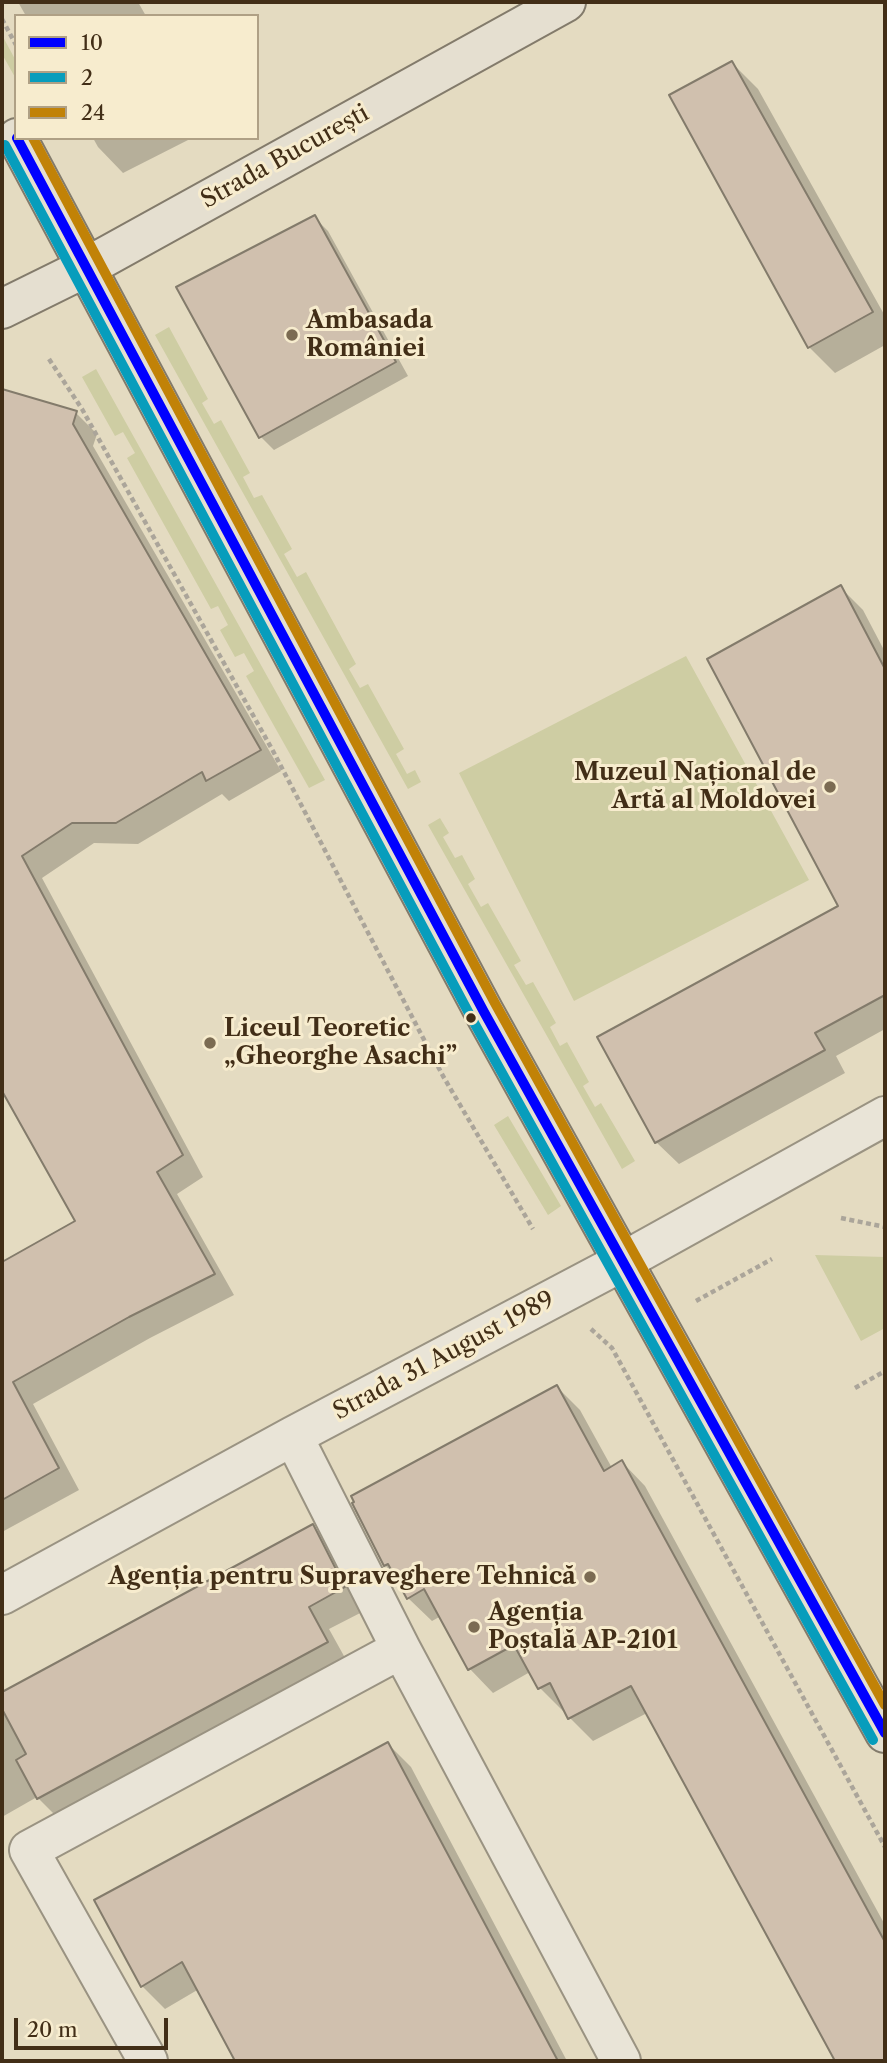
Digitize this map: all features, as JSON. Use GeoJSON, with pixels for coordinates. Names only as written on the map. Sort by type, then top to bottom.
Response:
{"type":"FeatureCollection","features":[{"type":"Feature","properties":{"kind":"main road","name":"Strada București"},"geometry":{"type":"LineString","coordinates":[[2,309],[85,268],[566,2]]}},
{"type":"Feature","properties":{"kind":"main road"},"geometry":{"type":"LineString","coordinates":[[2,111],[14,133]]}},
{"type":"Feature","properties":{"kind":"main road"},"geometry":{"type":"LineString","coordinates":[[18,140],[484,1012],[885,1733]]}},
{"type":"Feature","properties":{"kind":"street","name":"Strada 31 August 1989"},"geometry":{"type":"LineString","coordinates":[[2,1595],[293,1436],[622,1262],[885,1116]]}},
{"type":"Feature","properties":{"kind":"street"},"geometry":{"type":"LineString","coordinates":[[293,1436],[401,1649],[621,2061]]}},
{"type":"Feature","properties":{"kind":"street"},"geometry":{"type":"LineString","coordinates":[[148,2061],[29,1850],[401,1649]]}},
{"type":"Feature","properties":{"kind":"path"},"geometry":{"type":"LineString","coordinates":[[2,19],[14,41]]}},
{"type":"Feature","properties":{"kind":"path"},"geometry":{"type":"LineString","coordinates":[[49,359],[82,409],[273,751],[443,1076],[533,1229]]}},
{"type":"Feature","properties":{"kind":"path"},"geometry":{"type":"LineString","coordinates":[[841,1218],[885,1227]]}},
{"type":"Feature","properties":{"kind":"path"},"geometry":{"type":"LineString","coordinates":[[741,1277],[772,1259]]}},
{"type":"Feature","properties":{"kind":"path"},"geometry":{"type":"LineString","coordinates":[[582,1320],[611,1348],[885,1847]]}},
{"type":"Feature","properties":{"kind":"path"},"geometry":{"type":"LineString","coordinates":[[855,1388],[885,1371]]}},
{"type":"Feature","properties":{"kind":"green space"},"geometry":{"type":"Polygon","coordinates":[[[2,35],[14,57],[14,75],[2,54],[2,35]]]}},
{"type":"Feature","properties":{"kind":"green space"},"geometry":{"type":"Polygon","coordinates":[[[169,327],[208,399],[202,403],[214,424],[221,420],[250,473],[243,477],[254,498],[262,495],[292,549],[284,554],[297,577],[306,572],[356,664],[349,669],[360,688],[368,684],[404,749],[396,754],[407,774],[415,770],[421,782],[408,789],[155,335],[169,327]]]}},
{"type":"Feature","properties":{"kind":"green space"},"geometry":{"type":"Polygon","coordinates":[[[96,369],[325,780],[309,788],[246,676],[254,671],[244,653],[235,657],[220,630],[228,625],[218,606],[211,609],[127,458],[135,453],[123,432],[115,436],[82,377],[96,369]]]}},
{"type":"Feature","properties":{"kind":"green space"},"geometry":{"type":"Polygon","coordinates":[[[686,656],[809,880],[574,1001],[459,773],[686,656]]]}},
{"type":"Feature","properties":{"kind":"green space"},"geometry":{"type":"Polygon","coordinates":[[[440,818],[449,833],[443,837],[455,858],[462,855],[475,879],[468,884],[481,907],[488,903],[521,961],[514,965],[526,985],[533,982],[556,1023],[550,1027],[560,1046],[567,1042],[589,1082],[583,1086],[595,1107],[601,1103],[635,1161],[622,1169],[428,825],[440,818]]]}},
{"type":"Feature","properties":{"kind":"green space"},"geometry":{"type":"Polygon","coordinates":[[[508,1116],[561,1206],[548,1215],[494,1125],[508,1116]]]}},
{"type":"Feature","properties":{"kind":"green space"},"geometry":{"type":"Polygon","coordinates":[[[815,1255],[885,1257],[885,1328],[861,1341],[815,1255]]]}},
{"type":"Feature","properties":{"kind":"building"},"geometry":{"type":"Polygon","coordinates":[[[732,61],[873,312],[808,348],[669,95],[732,61]]]}},
{"type":"Feature","properties":{"kind":"building","name":"Ambasada României"},"geometry":{"type":"Polygon","coordinates":[[[315,215],[396,362],[259,438],[176,287],[315,215]]]}},
{"type":"Feature","properties":{"kind":"building"},"geometry":{"type":"Polygon","coordinates":[[[2,389],[77,411],[73,424],[261,750],[206,781],[202,772],[116,823],[72,823],[22,856],[183,1155],[157,1172],[215,1274],[129,1317],[13,1382],[59,1468],[2,1500],[2,1262],[75,1221],[2,1091],[2,389]]]}},
{"type":"Feature","properties":{"kind":"building","name":"Muzeul Național de Artă al Moldovei"},"geometry":{"type":"Polygon","coordinates":[[[841,585],[885,669],[885,995],[815,1033],[825,1050],[655,1143],[597,1037],[838,906],[707,659],[841,585]]]}},
{"type":"Feature","properties":{"kind":"building"},"geometry":{"type":"Polygon","coordinates":[[[557,1385],[604,1471],[622,1460],[885,1942],[885,2061],[835,2061],[631,1686],[568,1719],[550,1683],[538,1689],[514,1645],[468,1670],[424,1589],[407,1599],[388,1564],[384,1566],[352,1503],[354,1502],[351,1496],[557,1385]]]}},
{"type":"Feature","properties":{"kind":"building"},"geometry":{"type":"Polygon","coordinates":[[[313,1524],[345,1587],[309,1607],[328,1642],[37,1799],[16,1760],[26,1754],[2,1709],[2,1692],[313,1524]]]}},
{"type":"Feature","properties":{"kind":"building"},"geometry":{"type":"Polygon","coordinates":[[[388,1742],[558,2061],[235,2061],[182,1962],[141,1987],[94,1900],[388,1742]]]}},
{"type":"Feature","properties":{"kind":"transit line","name":"10"},"geometry":{"type":"LineString","coordinates":[[18,140],[484,1012],[885,1733]]}},
{"type":"Feature","properties":{"kind":"transit line","name":"24"},"geometry":{"type":"LineString","coordinates":[[34,140],[496,1005],[885,1705]]}},
{"type":"Feature","properties":{"kind":"transit line","name":"2"},"geometry":{"type":"LineString","coordinates":[[5,145],[472,1019],[873,1740]]}},
{"type":"Feature","properties":{"kind":"place","name":"Ambasada României"},"geometry":{"type":"Point","coordinates":[292,335]}},
{"type":"Feature","properties":{"kind":"place","name":"Muzeul Național de Artă al Moldovei"},"geometry":{"type":"Point","coordinates":[830,787]}},
{"type":"Feature","properties":{"kind":"place","name":"Liceul Teoretic „Gheorghe Asachi”"},"geometry":{"type":"Point","coordinates":[210,1043]}},
{"type":"Feature","properties":{"kind":"place","name":"Agenția pentru Supraveghere Tehnică"},"geometry":{"type":"Point","coordinates":[590,1577]}},
{"type":"Feature","properties":{"kind":"place","name":"Agenția Poștală AP-2101"},"geometry":{"type":"Point","coordinates":[474,1627]}}]}
